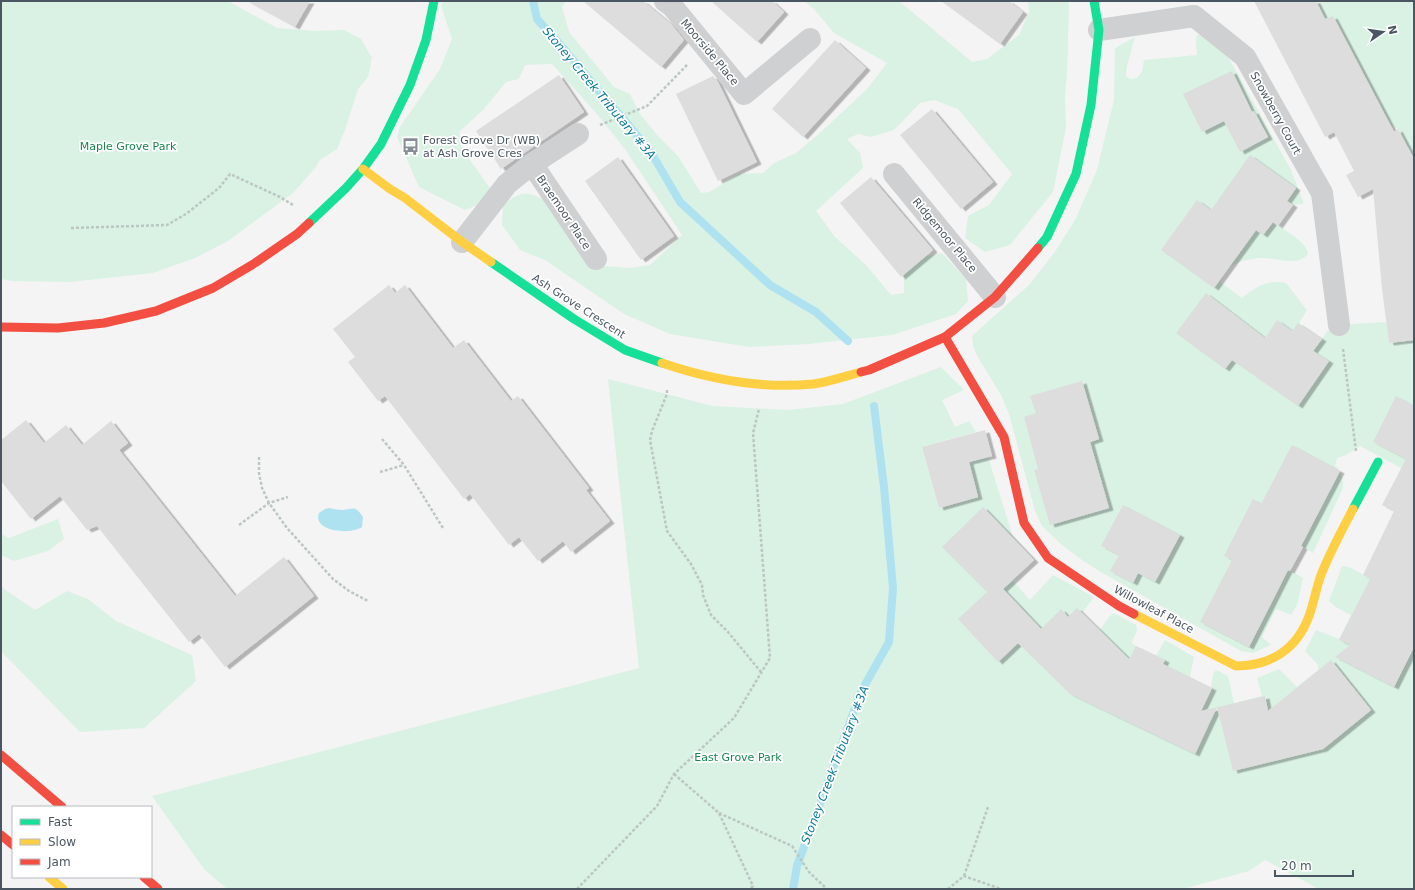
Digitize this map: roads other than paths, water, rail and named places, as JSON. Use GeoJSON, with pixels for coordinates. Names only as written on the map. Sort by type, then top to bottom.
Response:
{"type":"FeatureCollection","features":[{"type":"Feature","properties":{"kind":"street"},"geometry":{"type":"LineString","coordinates":[[1,327],[58,328],[104,323],[156,311],[213,288],[255,264],[296,234],[346,188],[363,169],[381,144],[410,85],[426,40],[434,1]]}},
{"type":"Feature","properties":{"kind":"street","name":"Moorside Place"},"geometry":{"type":"LineString","coordinates":[[665,1],[672,6],[744,94],[810,39]]}},
{"type":"Feature","properties":{"kind":"street","name":"Ash Grove Crescent"},"geometry":{"type":"LineString","coordinates":[[363,169],[405,198],[462,242],[574,320],[625,350],[669,365],[723,379],[765,386],[814,384],[869,370],[945,337],[995,297],[1047,236],[1076,174],[1091,105],[1099,30],[1094,1]]}},
{"type":"Feature","properties":{"kind":"street","name":"Snowberry Court"},"geometry":{"type":"LineString","coordinates":[[1099,30],[1194,16],[1245,57],[1322,193],[1340,325]]}},
{"type":"Feature","properties":{"kind":"street","name":"Braemoor Place"},"geometry":{"type":"LineString","coordinates":[[462,242],[507,184],[532,164],[578,134]]}},
{"type":"Feature","properties":{"kind":"street","name":"Braemoor Place"},"geometry":{"type":"LineString","coordinates":[[532,164],[596,259]]}},
{"type":"Feature","properties":{"kind":"street","name":"Ridgemoor Place"},"geometry":{"type":"LineString","coordinates":[[894,174],[995,297]]}},
{"type":"Feature","properties":{"kind":"street","name":"Willowleaf Place"},"geometry":{"type":"LineString","coordinates":[[945,337],[1004,437],[1024,523],[1048,558],[1119,606],[1236,666],[1249,666],[1276,657],[1289,648],[1299,636],[1306,623],[1323,569],[1378,462]]}},
{"type":"Feature","properties":{"kind":"street"},"geometry":{"type":"LineString","coordinates":[[1,756],[61,806]]}},
{"type":"Feature","properties":{"kind":"street"},"geometry":{"type":"LineString","coordinates":[[1,834],[12,844]]}},
{"type":"Feature","properties":{"kind":"street"},"geometry":{"type":"LineString","coordinates":[[50,878],[63,889]]}},
{"type":"Feature","properties":{"kind":"street"},"geometry":{"type":"LineString","coordinates":[[145,878],[158,889]]}},
{"type":"Feature","properties":{"kind":"water"},"geometry":{"type":"Polygon","coordinates":[[[329,508],[341,510],[352,508],[356,509],[363,517],[362,527],[350,531],[327,528],[321,524],[318,519],[319,513],[329,508]]]}},
{"type":"Feature","properties":{"kind":"waterway","name":"Stoney Creek Tributary #3A"},"geometry":{"type":"LineString","coordinates":[[533,1],[537,19],[652,154],[680,202],[770,285],[816,312],[848,341]]}},
{"type":"Feature","properties":{"kind":"waterway","name":"Stoney Creek Tributary #3A"},"geometry":{"type":"LineString","coordinates":[[793,889],[797,866],[861,692],[889,642],[893,588],[884,487],[874,406]]}},
{"type":"Feature","properties":{"kind":"place","name":"Forest Grove Dr (WB) at Ash Grove Cres"},"geometry":{"type":"Point","coordinates":[410,146]}},
{"type":"Feature","properties":{"kind":"park label","name":"Maple Grove Park"},"geometry":{"type":"Point","coordinates":[128,146]}},
{"type":"Feature","properties":{"kind":"park label","name":"East Grove Park"},"geometry":{"type":"Point","coordinates":[738,757]}}]}
